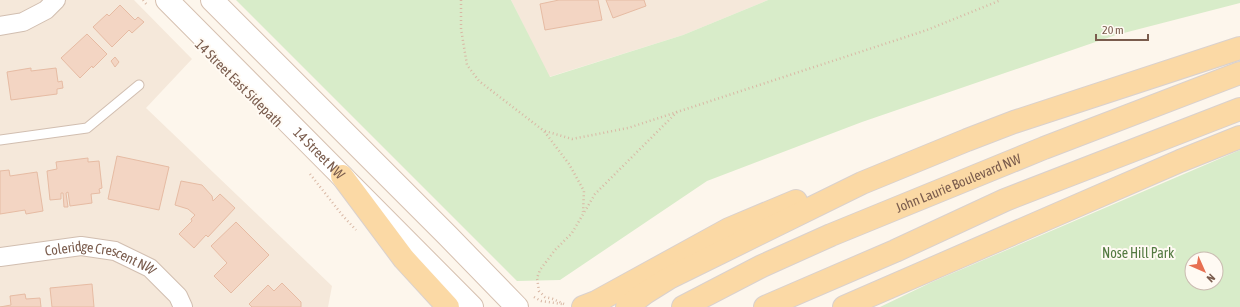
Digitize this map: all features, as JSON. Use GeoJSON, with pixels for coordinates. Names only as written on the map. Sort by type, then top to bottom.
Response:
{"type":"FeatureCollection","features":[{"type":"Feature","properties":{"kind":"main road"},"geometry":{"type":"LineString","coordinates":[[212,0],[517,307]]}},
{"type":"Feature","properties":{"kind":"main road","name":"14 Street NW"},"geometry":{"type":"LineString","coordinates":[[158,3],[342,176],[472,307]]}},
{"type":"Feature","properties":{"kind":"main road"},"geometry":{"type":"LineString","coordinates":[[627,307],[645,293],[669,278],[862,184],[1014,122],[1240,48]]}},
{"type":"Feature","properties":{"kind":"main road","name":"John Laurie Boulevard NW"},"geometry":{"type":"LineString","coordinates":[[683,307],[762,266],[831,235],[1044,148],[1240,73]]}},
{"type":"Feature","properties":{"kind":"main road"},"geometry":{"type":"LineString","coordinates":[[765,307],[895,251],[1005,200],[1240,109]]}},
{"type":"Feature","properties":{"kind":"main road"},"geometry":{"type":"LineString","coordinates":[[844,307],[1240,137]]}},
{"type":"Feature","properties":{"kind":"main road"},"geometry":{"type":"LineString","coordinates":[[342,176],[404,258],[448,307]]}},
{"type":"Feature","properties":{"kind":"main road"},"geometry":{"type":"LineString","coordinates":[[573,306],[596,302],[613,291],[729,228],[829,187],[862,184]]}},
{"type":"Feature","properties":{"kind":"street"},"geometry":{"type":"LineString","coordinates":[[0,25],[22,22],[46,10],[56,0]]}},
{"type":"Feature","properties":{"kind":"street","name":"Coleridge Crescent NW"},"geometry":{"type":"LineString","coordinates":[[0,258],[81,246],[116,251],[150,268],[178,296],[182,307]]}},
{"type":"Feature","properties":{"kind":"lane"},"geometry":{"type":"LineString","coordinates":[[0,140],[87,128],[139,85]]}},
{"type":"Feature","properties":{"kind":"path"},"geometry":{"type":"LineString","coordinates":[[143,0],[158,3]]}},
{"type":"Feature","properties":{"kind":"path"},"geometry":{"type":"LineString","coordinates":[[461,0],[461,29],[466,65],[479,81],[544,131],[569,164],[584,191],[583,212]]}},
{"type":"Feature","properties":{"kind":"path"},"geometry":{"type":"LineString","coordinates":[[544,131],[572,139],[628,128],[927,30],[1001,0]]}},
{"type":"Feature","properties":{"kind":"path"},"geometry":{"type":"LineString","coordinates":[[573,306],[545,297],[539,291],[537,278],[540,270],[555,250],[572,233],[595,194],[677,112]]}},
{"type":"Feature","properties":{"kind":"path"},"geometry":{"type":"LineString","coordinates":[[306,168],[343,216],[359,233]]}},
{"type":"Feature","properties":{"kind":"shaded area"},"geometry":{"type":"Polygon","coordinates":[[[0,0],[134,0],[192,59],[146,108],[332,286],[328,307],[0,307],[0,0]]]}},
{"type":"Feature","properties":{"kind":"shaded area"},"geometry":{"type":"Polygon","coordinates":[[[511,0],[768,0],[683,35],[549,77],[511,0]]]}},
{"type":"Feature","properties":{"kind":"green space"},"geometry":{"type":"Polygon","coordinates":[[[236,0],[511,0],[550,77],[683,35],[768,0],[1240,0],[1240,3],[1116,35],[862,122],[707,181],[560,280],[517,281],[236,0]]]}},
{"type":"Feature","properties":{"kind":"green space","name":"Nose Hill Park"},"geometry":{"type":"Polygon","coordinates":[[[1240,150],[1240,307],[880,307],[932,282],[1240,150]]]}},
{"type":"Feature","properties":{"kind":"building"},"geometry":{"type":"Polygon","coordinates":[[[559,0],[598,0],[602,20],[545,30],[540,4],[559,0]]]}},
{"type":"Feature","properties":{"kind":"building"},"geometry":{"type":"Polygon","coordinates":[[[606,0],[644,0],[646,6],[613,18],[606,0]]]}},
{"type":"Feature","properties":{"kind":"building"},"geometry":{"type":"Polygon","coordinates":[[[120,5],[135,20],[138,17],[144,22],[132,33],[129,30],[112,47],[93,27],[107,14],[109,16],[120,5]]]}},
{"type":"Feature","properties":{"kind":"building"},"geometry":{"type":"Polygon","coordinates":[[[87,34],[107,54],[80,78],[61,58],[87,34]]]}},
{"type":"Feature","properties":{"kind":"building"},"geometry":{"type":"Polygon","coordinates":[[[115,57],[119,62],[115,67],[111,61],[115,57]]]}},
{"type":"Feature","properties":{"kind":"building"},"geometry":{"type":"Polygon","coordinates":[[[31,68],[31,71],[56,68],[58,82],[62,81],[63,88],[57,89],[57,94],[11,100],[7,72],[31,68]]]}},
{"type":"Feature","properties":{"kind":"building"},"geometry":{"type":"Polygon","coordinates":[[[117,156],[169,167],[159,210],[108,199],[117,156]]]}},
{"type":"Feature","properties":{"kind":"building"},"geometry":{"type":"Polygon","coordinates":[[[88,158],[88,162],[99,161],[102,188],[99,189],[100,193],[91,194],[92,203],[70,206],[68,192],[66,193],[68,207],[64,207],[63,193],[61,193],[61,199],[50,200],[47,171],[57,169],[56,162],[88,158]]]}},
{"type":"Feature","properties":{"kind":"building"},"geometry":{"type":"Polygon","coordinates":[[[9,170],[10,176],[37,172],[43,211],[26,214],[25,210],[0,214],[0,171],[9,170]]]}},
{"type":"Feature","properties":{"kind":"building"},"geometry":{"type":"Polygon","coordinates":[[[181,181],[202,185],[212,196],[213,201],[220,194],[235,208],[208,237],[206,235],[194,248],[179,234],[192,221],[191,219],[195,215],[188,209],[175,205],[181,181]]]}},
{"type":"Feature","properties":{"kind":"building"},"geometry":{"type":"Polygon","coordinates":[[[236,222],[269,255],[231,293],[214,276],[227,263],[211,246],[236,222]]]}},
{"type":"Feature","properties":{"kind":"building"},"geometry":{"type":"Polygon","coordinates":[[[282,283],[301,302],[301,307],[252,307],[249,304],[268,285],[274,291],[282,283]]]}},
{"type":"Feature","properties":{"kind":"building"},"geometry":{"type":"Polygon","coordinates":[[[92,284],[94,307],[52,307],[50,288],[92,284]]]}},
{"type":"Feature","properties":{"kind":"building"},"geometry":{"type":"Polygon","coordinates":[[[25,294],[26,299],[40,298],[41,307],[0,307],[11,305],[10,296],[25,294]]]}}]}
